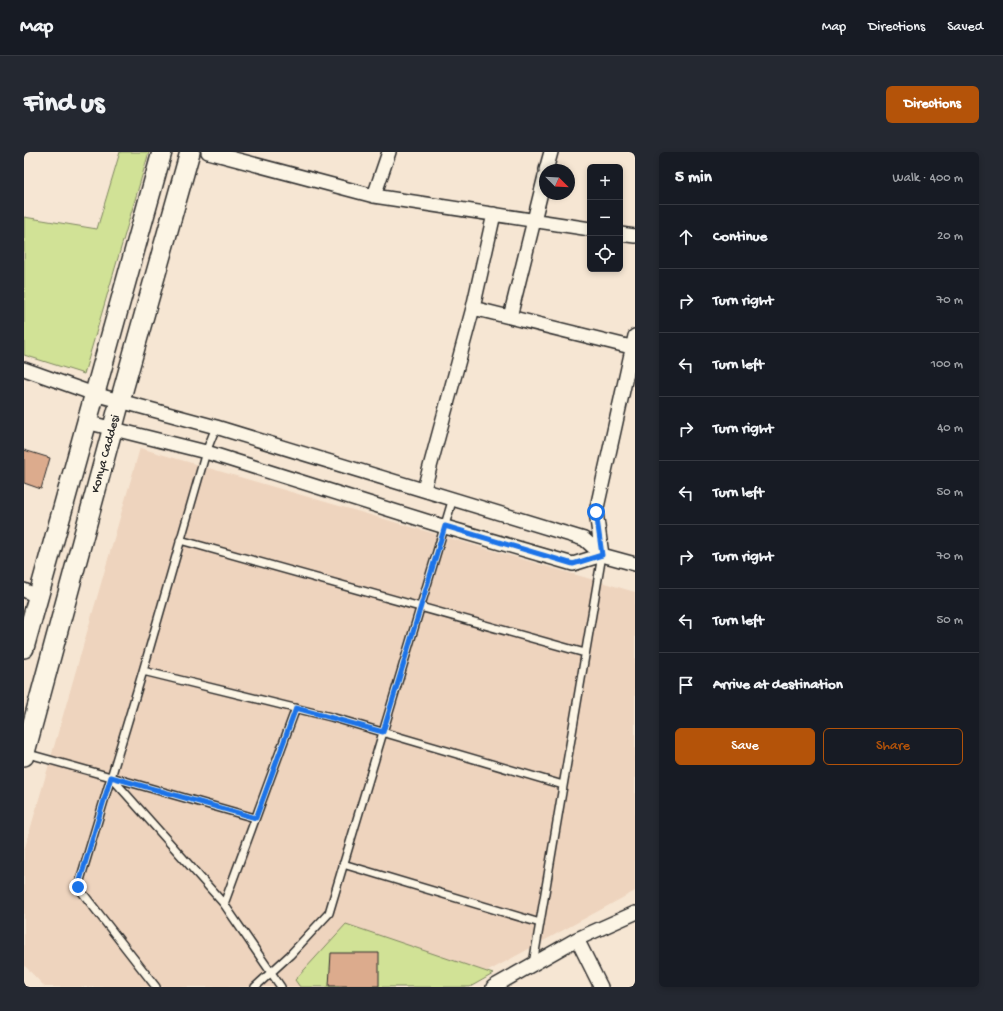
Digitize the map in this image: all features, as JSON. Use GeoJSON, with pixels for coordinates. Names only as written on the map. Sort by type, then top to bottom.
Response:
{"type":"FeatureCollection","features":[{"type":"Feature","properties":{"kind":"main road"},"geometry":{"type":"LineString","coordinates":[[24,648],[31,593],[86,422],[162,152]]}},
{"type":"Feature","properties":{"kind":"main road","name":"Konya Caddesi"},"geometry":{"type":"LineString","coordinates":[[24,754],[112,429],[190,152]]}},
{"type":"Feature","properties":{"kind":"street"},"geometry":{"type":"LineString","coordinates":[[208,152],[374,196],[587,229]]}},
{"type":"Feature","properties":{"kind":"street"},"geometry":{"type":"LineString","coordinates":[[374,196],[390,152]]}},
{"type":"Feature","properties":{"kind":"street"},"geometry":{"type":"LineString","coordinates":[[548,164],[551,152]]}},
{"type":"Feature","properties":{"kind":"street"},"geometry":{"type":"LineString","coordinates":[[510,318],[539,200]]}},
{"type":"Feature","properties":{"kind":"street"},"geometry":{"type":"LineString","coordinates":[[424,489],[473,308],[494,214]]}},
{"type":"Feature","properties":{"kind":"street"},"geometry":{"type":"LineString","coordinates":[[623,234],[635,236]]}},
{"type":"Feature","properties":{"kind":"street"},"geometry":{"type":"LineString","coordinates":[[473,308],[510,318],[634,344],[596,512],[602,555]]}},
{"type":"Feature","properties":{"kind":"street"},"geometry":{"type":"LineString","coordinates":[[24,369],[94,394],[216,427],[584,538],[602,555],[635,564]]}},
{"type":"Feature","properties":{"kind":"street"},"geometry":{"type":"LineString","coordinates":[[86,422],[206,452],[573,564],[602,555]]}},
{"type":"Feature","properties":{"kind":"street"},"geometry":{"type":"LineString","coordinates":[[493,987],[577,939],[635,913]]}},
{"type":"Feature","properties":{"kind":"street"},"geometry":{"type":"LineString","coordinates":[[577,939],[601,987]]}},
{"type":"Feature","properties":{"kind":"lane"},"geometry":{"type":"LineString","coordinates":[[156,987],[78,887],[143,671],[206,452],[216,427]]}},
{"type":"Feature","properties":{"kind":"lane"},"geometry":{"type":"LineString","coordinates":[[254,987],[290,956],[329,913],[453,498]]}},
{"type":"Feature","properties":{"kind":"lane"},"geometry":{"type":"LineString","coordinates":[[180,540],[585,653]]}},
{"type":"Feature","properties":{"kind":"lane"},"geometry":{"type":"LineString","coordinates":[[533,964],[602,555]]}},
{"type":"Feature","properties":{"kind":"lane"},"geometry":{"type":"LineString","coordinates":[[143,671],[296,708],[563,784]]}},
{"type":"Feature","properties":{"kind":"lane"},"geometry":{"type":"LineString","coordinates":[[224,904],[296,708]]}},
{"type":"Feature","properties":{"kind":"lane"},"geometry":{"type":"LineString","coordinates":[[24,754],[256,818]]}},
{"type":"Feature","properties":{"kind":"lane"},"geometry":{"type":"LineString","coordinates":[[111,777],[224,904],[281,987]]}},
{"type":"Feature","properties":{"kind":"lane"},"geometry":{"type":"LineString","coordinates":[[343,864],[540,923]]}},
{"type":"Feature","properties":{"kind":"shaded area"},"geometry":{"type":"Polygon","coordinates":[[[140,448],[635,592],[635,891],[459,987],[45,987],[24,965],[24,851],[140,448]]]}},
{"type":"Feature","properties":{"kind":"green space"},"geometry":{"type":"Polygon","coordinates":[[[120,152],[149,152],[84,374],[24,355],[24,217],[97,229],[120,152]]]}},
{"type":"Feature","properties":{"kind":"green space"},"geometry":{"type":"Polygon","coordinates":[[[346,924],[493,974],[470,987],[300,987],[295,980],[346,924]]]}},
{"type":"Feature","properties":{"kind":"building"},"geometry":{"type":"Polygon","coordinates":[[[24,450],[50,458],[41,489],[24,483],[24,450]]]}},
{"type":"Feature","properties":{"kind":"building"},"geometry":{"type":"Polygon","coordinates":[[[331,953],[379,953],[379,986],[329,986],[331,953]]]}},
{"type":"Feature","properties":{"kind":"route"},"geometry":{"type":"LineString","coordinates":[[78,887],[111,777],[256,818],[296,708],[383,732],[445,526],[573,564],[602,555],[596,512]]}}]}
